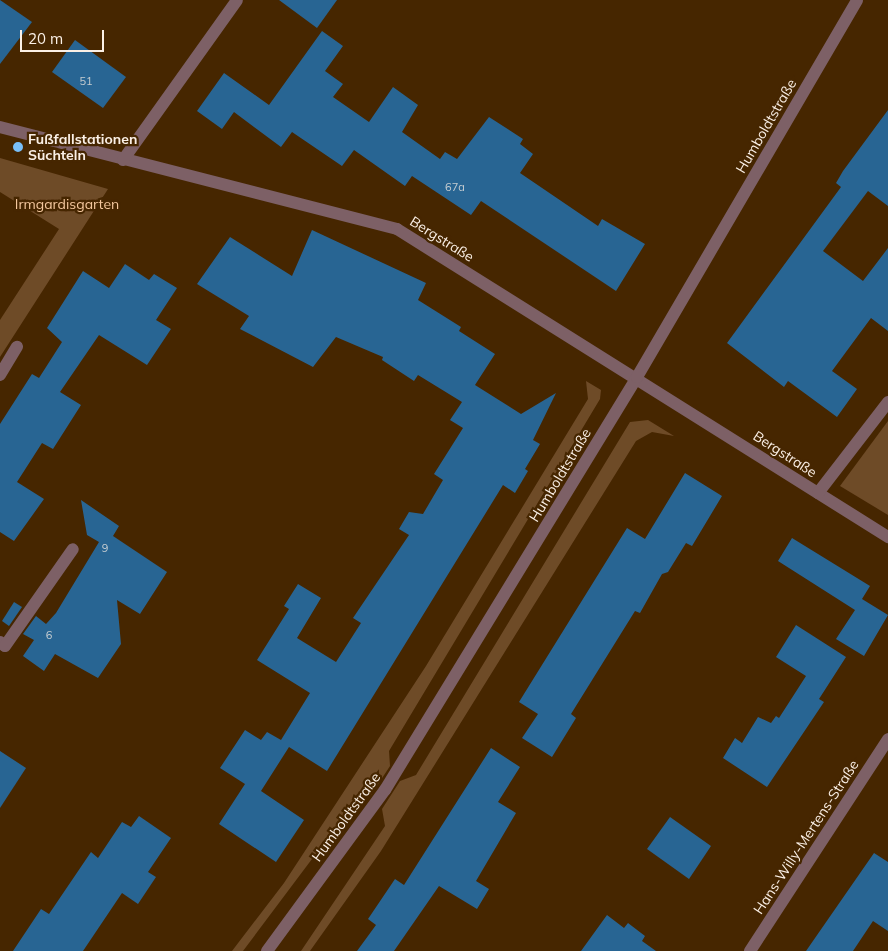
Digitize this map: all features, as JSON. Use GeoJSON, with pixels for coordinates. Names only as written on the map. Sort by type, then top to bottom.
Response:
{"type":"FeatureCollection","features":[{"type":"Feature","properties":{"kind":"street"},"geometry":{"type":"LineString","coordinates":[[123,160],[237,0]]}},
{"type":"Feature","properties":{"kind":"street","name":"Humboldtstraße"},"geometry":{"type":"LineString","coordinates":[[267,951],[385,790],[637,377],[858,0]]}},
{"type":"Feature","properties":{"kind":"street","name":"Bergstraße"},"geometry":{"type":"LineString","coordinates":[[0,127],[397,229],[637,377],[888,536]]}},
{"type":"Feature","properties":{"kind":"street"},"geometry":{"type":"LineString","coordinates":[[0,374],[17,347]]}},
{"type":"Feature","properties":{"kind":"street","name":"Bergstraße"},"geometry":{"type":"LineString","coordinates":[[818,493],[888,402]]}},
{"type":"Feature","properties":{"kind":"street"},"geometry":{"type":"LineString","coordinates":[[0,642],[5,646],[73,549]]}},
{"type":"Feature","properties":{"kind":"street","name":"Hans-Willy-Mertens-Straße"},"geometry":{"type":"LineString","coordinates":[[750,951],[888,739]]}},
{"type":"Feature","properties":{"kind":"green space","name":"Irmgardisgarten"},"geometry":{"type":"Polygon","coordinates":[[[0,158],[108,189],[0,357],[0,320],[59,229],[0,192],[0,158]]]}},
{"type":"Feature","properties":{"kind":"green space"},"geometry":{"type":"Polygon","coordinates":[[[586,381],[601,390],[600,399],[389,751],[390,766],[371,795],[357,799],[243,951],[232,951],[284,883],[426,666],[588,399],[586,381]]]}},
{"type":"Feature","properties":{"kind":"green space"},"geometry":{"type":"Polygon","coordinates":[[[648,420],[674,436],[652,432],[636,441],[381,851],[310,951],[301,951],[385,826],[382,809],[400,781],[416,775],[630,422],[648,420]]]}},
{"type":"Feature","properties":{"kind":"green space"},"geometry":{"type":"Polygon","coordinates":[[[888,421],[888,515],[840,486],[888,421]]]}},
{"type":"Feature","properties":{"kind":"building"},"geometry":{"type":"Polygon","coordinates":[[[0,0],[32,22],[0,64],[0,0]]]}},
{"type":"Feature","properties":{"kind":"building"},"geometry":{"type":"Polygon","coordinates":[[[279,0],[337,0],[317,28],[279,0]]]}},
{"type":"Feature","properties":{"kind":"building"},"geometry":{"type":"Polygon","coordinates":[[[322,31],[343,46],[325,71],[343,84],[333,97],[369,122],[393,87],[418,105],[402,132],[440,159],[445,152],[457,159],[489,117],[523,139],[520,144],[533,154],[520,173],[598,226],[602,219],[645,244],[616,291],[481,201],[471,215],[412,176],[405,186],[354,150],[342,166],[292,132],[281,147],[234,112],[222,129],[197,111],[224,73],[269,105],[322,31]]]}},
{"type":"Feature","properties":{"kind":"building"},"geometry":{"type":"Polygon","coordinates":[[[75,40],[126,77],[103,108],[52,72],[75,40]]]}},
{"type":"Feature","properties":{"kind":"building"},"geometry":{"type":"Polygon","coordinates":[[[888,110],[888,206],[868,191],[823,251],[863,281],[888,248],[888,331],[871,318],[832,371],[857,389],[837,417],[788,381],[784,387],[727,343],[841,187],[836,183],[843,171],[888,110]]]}},
{"type":"Feature","properties":{"kind":"building"},"geometry":{"type":"Polygon","coordinates":[[[312,230],[426,283],[418,300],[461,327],[459,331],[495,354],[475,385],[521,414],[556,393],[533,440],[540,444],[525,469],[528,471],[515,493],[503,485],[327,771],[289,747],[261,791],[304,820],[276,862],[219,824],[245,784],[220,768],[245,730],[261,740],[267,732],[281,740],[310,693],[257,660],[289,609],[284,606],[298,584],[321,598],[297,638],[336,662],[361,623],[353,618],[409,535],[399,529],[409,512],[423,514],[443,480],[434,474],[463,428],[450,420],[462,402],[418,375],[414,381],[382,360],[383,357],[336,337],[313,367],[240,329],[249,316],[197,284],[230,237],[292,276],[312,230]]]}},
{"type":"Feature","properties":{"kind":"building"},"geometry":{"type":"Polygon","coordinates":[[[125,264],[149,280],[154,274],[177,288],[156,320],[171,329],[147,365],[99,335],[60,392],[81,405],[53,449],[42,443],[17,482],[44,499],[14,541],[0,532],[0,424],[32,374],[39,378],[62,342],[47,328],[83,271],[109,288],[125,264]]]}},
{"type":"Feature","properties":{"kind":"building"},"geometry":{"type":"Polygon","coordinates":[[[685,473],[722,496],[692,546],[686,543],[668,572],[662,574],[640,613],[635,611],[571,714],[576,718],[552,757],[522,738],[538,714],[519,702],[627,528],[645,539],[685,473]]]}},
{"type":"Feature","properties":{"kind":"building"},"geometry":{"type":"Polygon","coordinates":[[[81,500],[119,526],[113,536],[167,572],[140,614],[117,600],[121,644],[98,678],[55,654],[44,671],[23,656],[34,640],[23,634],[36,616],[46,624],[56,613],[99,542],[87,535],[81,500]]]}},
{"type":"Feature","properties":{"kind":"building"},"geometry":{"type":"Polygon","coordinates":[[[792,538],[870,586],[862,599],[888,615],[864,656],[836,639],[855,610],[778,561],[792,538]]]}},
{"type":"Feature","properties":{"kind":"building"},"geometry":{"type":"Polygon","coordinates":[[[14,602],[22,607],[9,626],[2,621],[14,602]]]}},
{"type":"Feature","properties":{"kind":"building"},"geometry":{"type":"Polygon","coordinates":[[[796,625],[846,657],[819,699],[824,702],[767,787],[723,758],[735,738],[742,743],[758,717],[771,723],[776,716],[779,718],[806,676],[776,657],[796,625]]]}},
{"type":"Feature","properties":{"kind":"building"},"geometry":{"type":"Polygon","coordinates":[[[491,748],[520,767],[498,802],[516,813],[476,881],[489,889],[477,909],[439,886],[394,951],[357,951],[376,925],[368,919],[395,879],[404,885],[491,748]]]}},
{"type":"Feature","properties":{"kind":"building"},"geometry":{"type":"Polygon","coordinates":[[[0,751],[26,768],[0,808],[0,751]]]}},
{"type":"Feature","properties":{"kind":"building"},"geometry":{"type":"Polygon","coordinates":[[[139,816],[171,838],[148,872],[156,877],[138,904],[122,893],[83,951],[13,951],[41,909],[49,914],[91,852],[98,858],[122,822],[131,827],[139,816]]]}},
{"type":"Feature","properties":{"kind":"building"},"geometry":{"type":"Polygon","coordinates":[[[670,817],[711,846],[689,879],[647,849],[670,817]]]}},
{"type":"Feature","properties":{"kind":"building"},"geometry":{"type":"Polygon","coordinates":[[[874,853],[888,862],[888,931],[873,921],[853,951],[806,951],[874,853]]]}},
{"type":"Feature","properties":{"kind":"building"},"geometry":{"type":"Polygon","coordinates":[[[607,915],[624,928],[628,923],[645,936],[642,941],[656,951],[581,951],[607,915]]]}},
{"type":"Feature","properties":{"kind":"place","name":"Fußfallstationen Süchteln"},"geometry":{"type":"Point","coordinates":[18,147]}}]}
